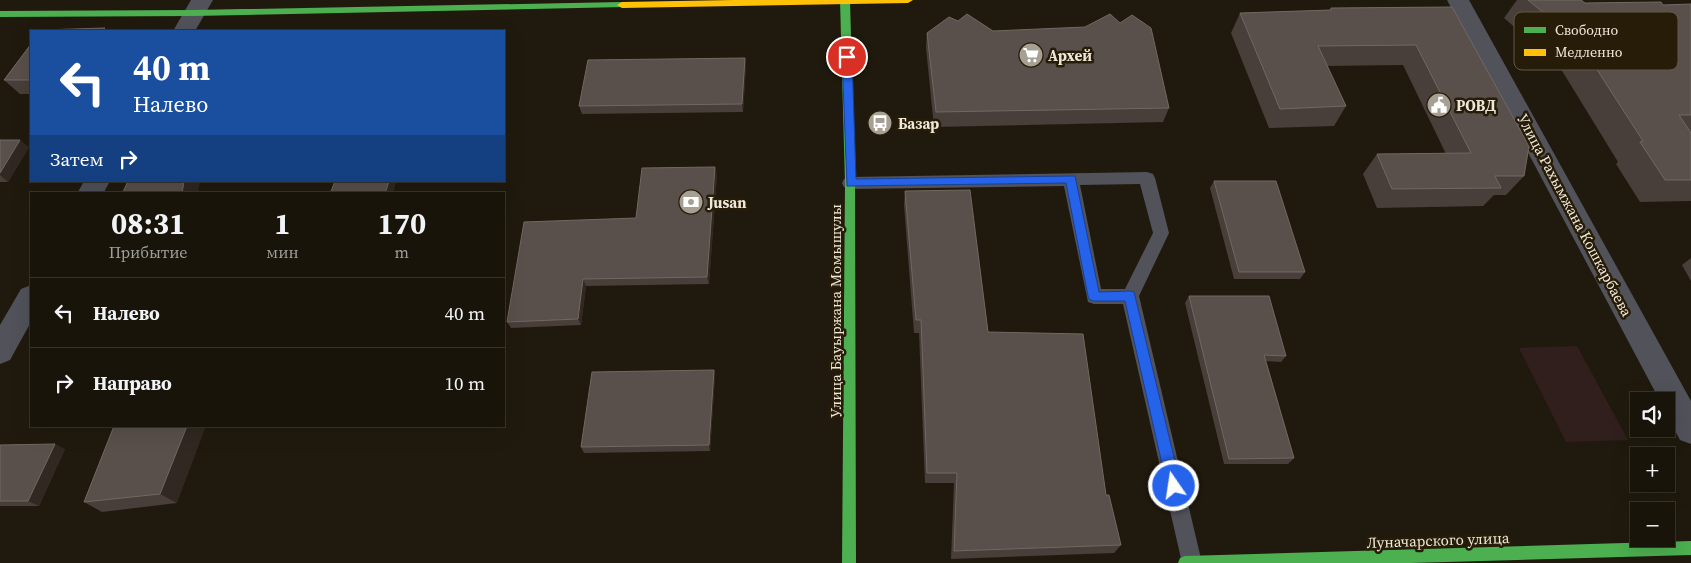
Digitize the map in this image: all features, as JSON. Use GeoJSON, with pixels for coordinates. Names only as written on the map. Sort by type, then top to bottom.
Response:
{"type":"FeatureCollection","features":[{"type":"Feature","properties":{"kind":"street"},"geometry":{"type":"LineString","coordinates":[[0,14],[193,15],[908,0]]}},
{"type":"Feature","properties":{"kind":"street","name":"Улица Рахымжана Кошкарбаева"},"geometry":{"type":"LineString","coordinates":[[1458,0],[1691,430]]}},
{"type":"Feature","properties":{"kind":"street","name":"Улица Бауыржана Момышулы"},"geometry":{"type":"LineString","coordinates":[[846,1],[850,183],[850,563]]}},
{"type":"Feature","properties":{"kind":"street"},"geometry":{"type":"LineString","coordinates":[[0,351],[30,299]]}},
{"type":"Feature","properties":{"kind":"street","name":"Луначарского улица"},"geometry":{"type":"LineString","coordinates":[[1186,563],[1691,548]]}},
{"type":"Feature","properties":{"kind":"lane"},"geometry":{"type":"LineString","coordinates":[[850,183],[1147,178],[1161,233],[1130,296],[1192,563]]}},
{"type":"Feature","properties":{"kind":"lane"},"geometry":{"type":"LineString","coordinates":[[1071,179],[1094,296],[1130,296]]}},
{"type":"Feature","properties":{"kind":"shaded area"},"geometry":{"type":"Polygon","coordinates":[[[1577,346],[1628,440],[1566,442],[1519,348],[1577,346]]]}},
{"type":"Feature","properties":{"kind":"building"},"geometry":{"type":"Polygon","coordinates":[[[1528,0],[1581,0],[1585,3],[1661,2],[1663,5],[1691,4],[1691,115],[1679,115],[1691,133],[1691,180],[1665,180],[1640,142],[1643,141],[1597,70],[1678,70],[1678,12],[1543,12],[1528,0]]]}},
{"type":"Feature","properties":{"kind":"building"},"geometry":{"type":"Polygon","coordinates":[[[1452,7],[1529,146],[1524,176],[1495,176],[1501,188],[1392,189],[1377,154],[1471,153],[1416,45],[1318,46],[1346,106],[1280,109],[1240,13],[1331,10],[1331,8],[1452,7]]]}},
{"type":"Feature","properties":{"kind":"building"},"geometry":{"type":"Polygon","coordinates":[[[967,14],[993,31],[1085,27],[1110,14],[1120,23],[1132,15],[1151,28],[1169,108],[936,112],[927,33],[949,17],[958,21],[967,14]]]}},
{"type":"Feature","properties":{"kind":"building"},"geometry":{"type":"Polygon","coordinates":[[[105,28],[103,30],[41,30],[105,28]]]}},
{"type":"Feature","properties":{"kind":"building"},"geometry":{"type":"Polygon","coordinates":[[[30,45],[30,80],[4,80],[30,45]]]}},
{"type":"Feature","properties":{"kind":"building"},"geometry":{"type":"Polygon","coordinates":[[[745,58],[742,104],[579,106],[588,60],[745,58]]]}},
{"type":"Feature","properties":{"kind":"building"},"geometry":{"type":"Polygon","coordinates":[[[0,140],[20,140],[0,173],[0,140]]]}},
{"type":"Feature","properties":{"kind":"building"},"geometry":{"type":"Polygon","coordinates":[[[715,167],[707,277],[583,279],[578,319],[507,322],[524,222],[636,218],[642,168],[715,167]]]}},
{"type":"Feature","properties":{"kind":"building"},"geometry":{"type":"Polygon","coordinates":[[[1214,181],[1276,181],[1305,272],[1239,272],[1214,181]]]}},
{"type":"Feature","properties":{"kind":"building"},"geometry":{"type":"Polygon","coordinates":[[[128,182],[184,182],[182,192],[123,192],[128,182]]]}},
{"type":"Feature","properties":{"kind":"building"},"geometry":{"type":"Polygon","coordinates":[[[335,182],[389,182],[386,192],[331,192],[335,182]]]}},
{"type":"Feature","properties":{"kind":"building"},"geometry":{"type":"Polygon","coordinates":[[[970,190],[988,332],[1083,334],[1106,495],[1109,495],[1121,545],[954,551],[957,473],[927,473],[921,320],[916,320],[905,191],[970,190]]]}},
{"type":"Feature","properties":{"kind":"building"},"geometry":{"type":"Polygon","coordinates":[[[1189,296],[1269,296],[1286,356],[1264,355],[1294,458],[1229,459],[1189,296]]]}},
{"type":"Feature","properties":{"kind":"building"},"geometry":{"type":"Polygon","coordinates":[[[714,370],[709,445],[581,447],[592,372],[714,370]]]}},
{"type":"Feature","properties":{"kind":"building"},"geometry":{"type":"Polygon","coordinates":[[[114,427],[187,427],[160,494],[84,502],[114,427]]]}},
{"type":"Feature","properties":{"kind":"building"},"geometry":{"type":"Polygon","coordinates":[[[55,444],[28,501],[0,501],[0,445],[55,444]]]}},
{"type":"Feature","properties":{"kind":"traffic: fast"},"geometry":{"type":"LineString","coordinates":[[845,0],[850,183],[849,563]]}},
{"type":"Feature","properties":{"kind":"traffic: fast"},"geometry":{"type":"LineString","coordinates":[[0,14],[194,13],[622,5]]}},
{"type":"Feature","properties":{"kind":"traffic: fast"},"geometry":{"type":"LineString","coordinates":[[1185,563],[1691,548]]}},
{"type":"Feature","properties":{"kind":"traffic: slow"},"geometry":{"type":"LineString","coordinates":[[622,5],[908,0]]}},
{"type":"Feature","properties":{"kind":"place","name":"Архей"},"geometry":{"type":"Point","coordinates":[1031,55]}},
{"type":"Feature","properties":{"kind":"place","name":"РОВД"},"geometry":{"type":"Point","coordinates":[1439,105]}},
{"type":"Feature","properties":{"kind":"place","name":"Базар"},"geometry":{"type":"Point","coordinates":[880,123]}},
{"type":"Feature","properties":{"kind":"place","name":"Jusan"},"geometry":{"type":"Point","coordinates":[691,202]}},
{"type":"Feature","properties":{"kind":"route"},"geometry":{"type":"LineString","coordinates":[[847,57],[850,183],[1071,179],[1094,296],[1130,296],[1174,486]]}}]}
